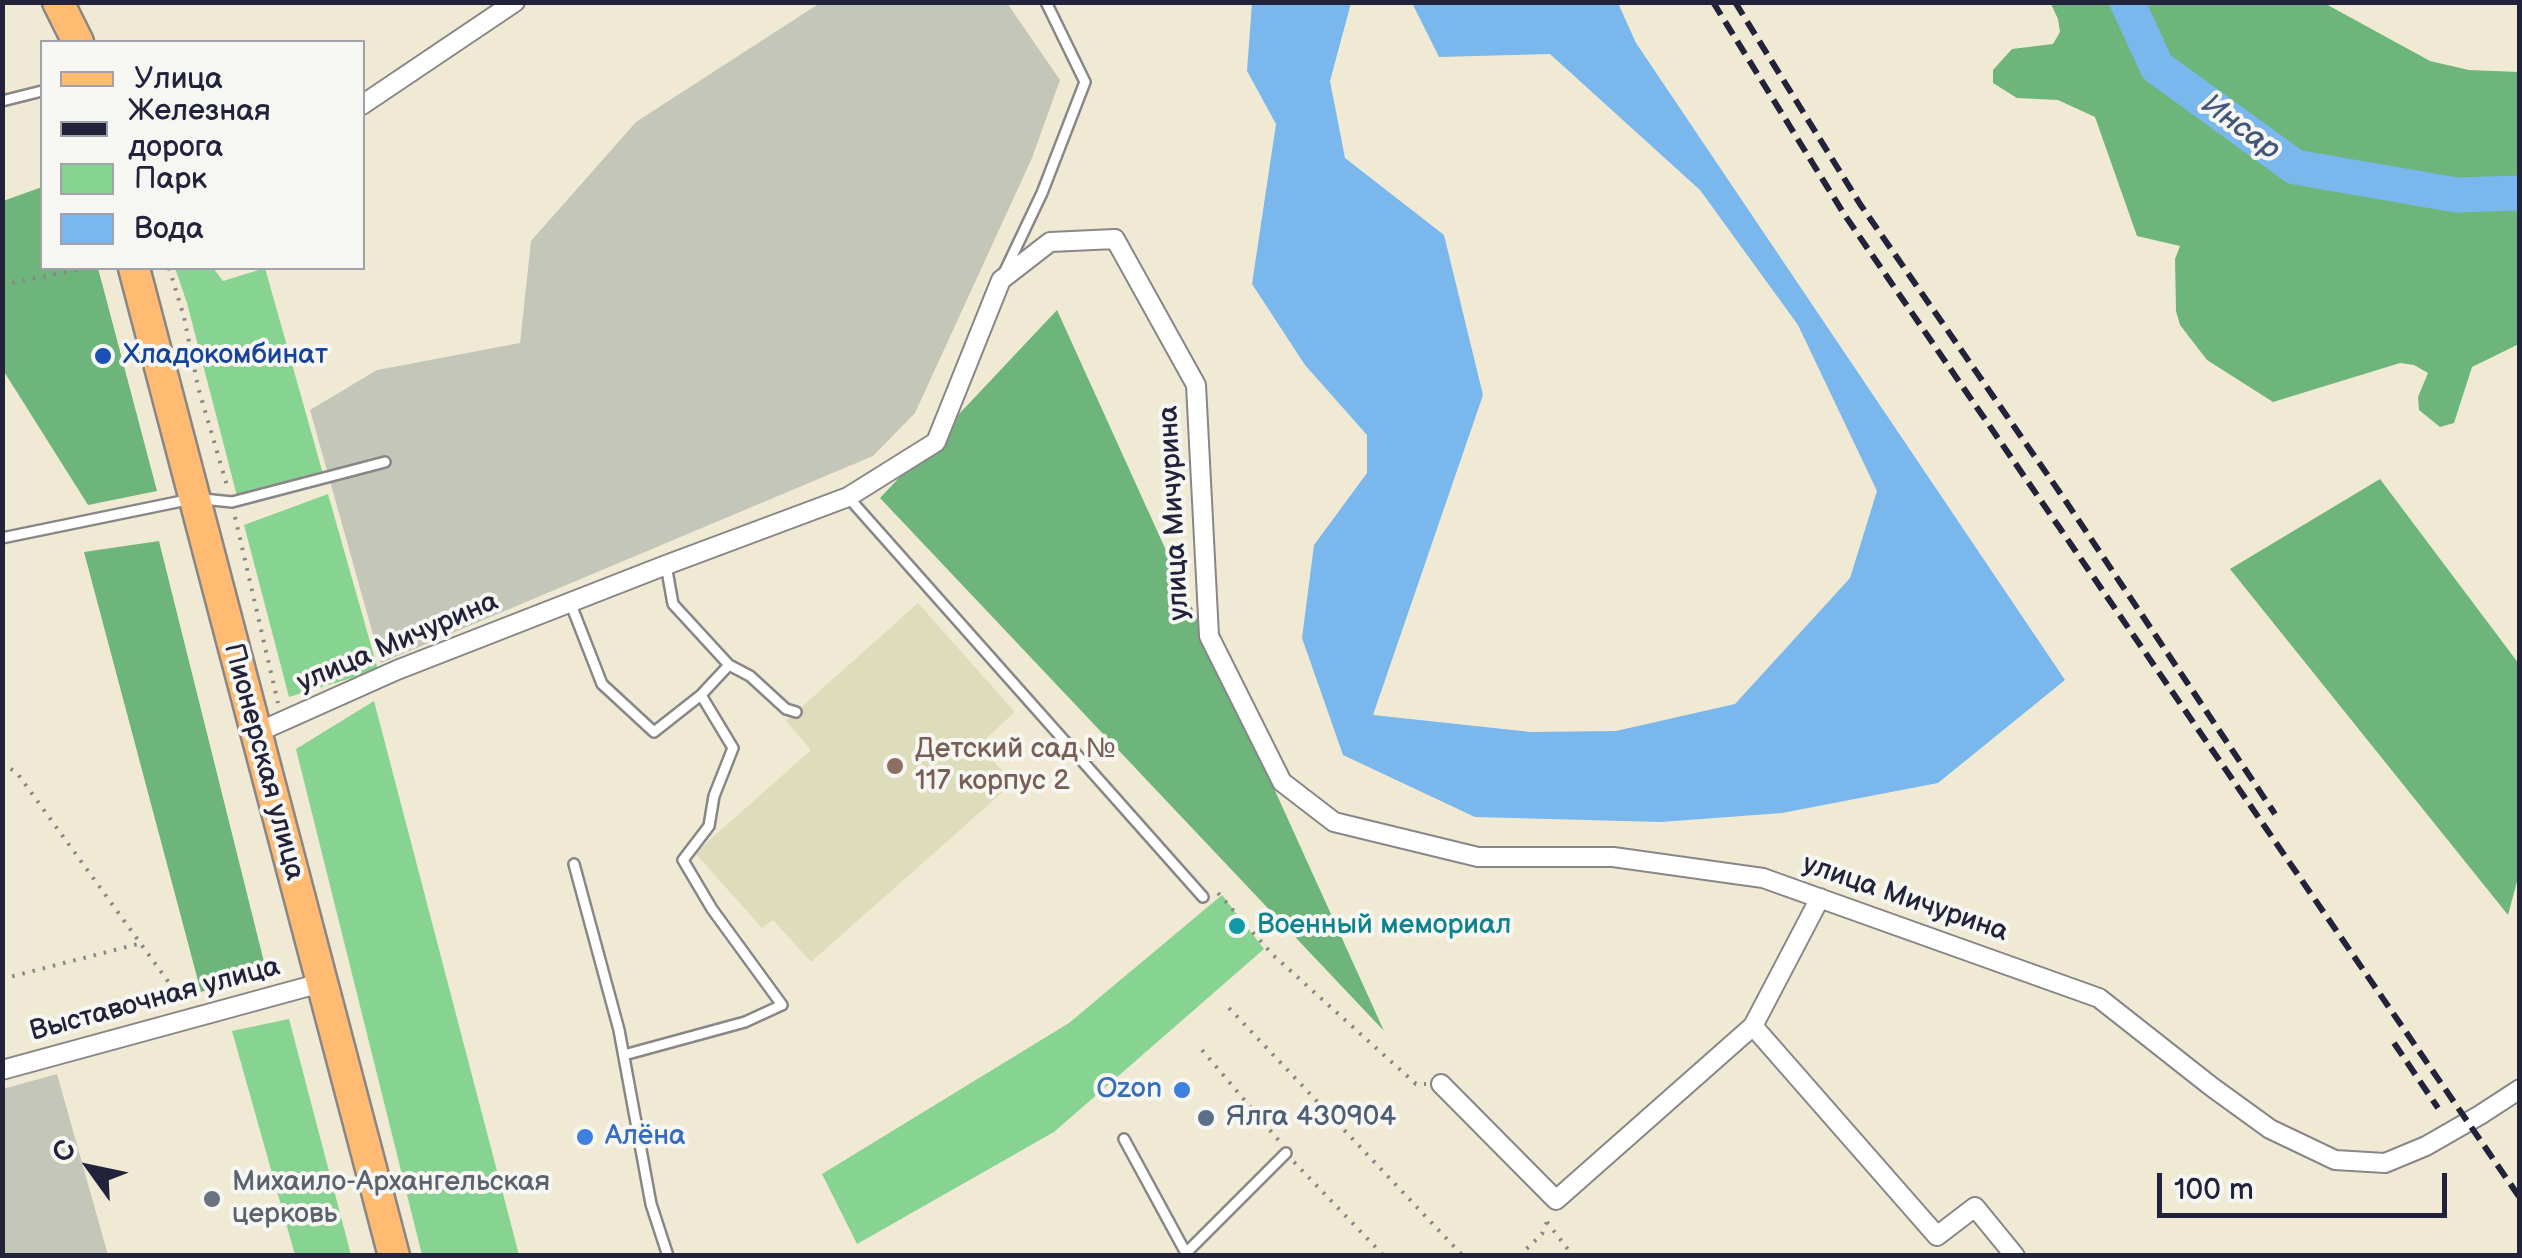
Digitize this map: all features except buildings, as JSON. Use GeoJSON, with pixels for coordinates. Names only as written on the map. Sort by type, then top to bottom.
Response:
{"type":"FeatureCollection","features":[{"type":"Feature","properties":{"kind":"main road"},"geometry":{"type":"LineString","coordinates":[[58,2],[78,40]]}},
{"type":"Feature","properties":{"kind":"main road"},"geometry":{"type":"LineString","coordinates":[[70,2],[79,40]]}},
{"type":"Feature","properties":{"kind":"main road","name":"Пионерская улица"},"geometry":{"type":"LineString","coordinates":[[135,270],[195,498],[269,727],[321,984],[394,1256]]}},
{"type":"Feature","properties":{"kind":"street"},"geometry":{"type":"LineString","coordinates":[[365,103],[515,2]]}},
{"type":"Feature","properties":{"kind":"street","name":"улица Мичурина"},"geometry":{"type":"LineString","coordinates":[[269,727],[397,670],[848,497],[936,442],[1001,280],[1050,242],[1116,239],[1196,385],[1209,636],[1282,782],[1334,822],[1478,857],[1612,857],[1762,878],[2100,998],[2270,1129],[2335,1160],[2385,1163],[2426,1146],[2520,1089]]}},
{"type":"Feature","properties":{"kind":"street"},"geometry":{"type":"LineString","coordinates":[[1440,1084],[1556,1200],[1753,1026],[1820,898]]}},
{"type":"Feature","properties":{"kind":"street","name":"Выставочная улица"},"geometry":{"type":"LineString","coordinates":[[2,1070],[321,984]]}},
{"type":"Feature","properties":{"kind":"street"},"geometry":{"type":"LineString","coordinates":[[1753,1026],[1937,1236],[1975,1208],[2014,1256]]}},
{"type":"Feature","properties":{"kind":"lane"},"geometry":{"type":"LineString","coordinates":[[1001,280],[1042,192],[1085,82],[1046,2]]}},
{"type":"Feature","properties":{"kind":"lane"},"geometry":{"type":"LineString","coordinates":[[2,102],[40,92]]}},
{"type":"Feature","properties":{"kind":"lane"},"geometry":{"type":"LineString","coordinates":[[2,538],[195,498],[232,502],[384,462]]}},
{"type":"Feature","properties":{"kind":"lane"},"geometry":{"type":"LineString","coordinates":[[848,497],[1204,897]]}},
{"type":"Feature","properties":{"kind":"lane"},"geometry":{"type":"LineString","coordinates":[[666,565],[673,604],[730,665],[796,712]]}},
{"type":"Feature","properties":{"kind":"lane"},"geometry":{"type":"LineString","coordinates":[[570,602],[602,684],[654,732],[730,665]]}},
{"type":"Feature","properties":{"kind":"lane"},"geometry":{"type":"LineString","coordinates":[[624,1056],[745,1022],[782,1005],[712,909],[682,860],[709,826],[714,796],[732,748],[700,695]]}},
{"type":"Feature","properties":{"kind":"lane"},"geometry":{"type":"LineString","coordinates":[[574,864],[619,1030],[652,1204],[668,1256]]}},
{"type":"Feature","properties":{"kind":"lane"},"geometry":{"type":"LineString","coordinates":[[1124,1139],[1186,1254],[1286,1153]]}},
{"type":"Feature","properties":{"kind":"path"},"geometry":{"type":"LineString","coordinates":[[2,285],[76,270]]}},
{"type":"Feature","properties":{"kind":"path"},"geometry":{"type":"LineString","coordinates":[[171,270],[198,386],[232,502],[269,727]]}},
{"type":"Feature","properties":{"kind":"path"},"geometry":{"type":"LineString","coordinates":[[2,763],[17,772],[194,1018]]}},
{"type":"Feature","properties":{"kind":"path"},"geometry":{"type":"LineString","coordinates":[[2,979],[140,943]]}},
{"type":"Feature","properties":{"kind":"path"},"geometry":{"type":"LineString","coordinates":[[1228,1008],[1463,1256]]}},
{"type":"Feature","properties":{"kind":"path"},"geometry":{"type":"LineString","coordinates":[[1519,1256],[1542,1234],[1556,1200]]}},
{"type":"Feature","properties":{"kind":"path"},"geometry":{"type":"LineString","coordinates":[[1547,1222],[1573,1256]]}},
{"type":"Feature","properties":{"kind":"shaded area"},"geometry":{"type":"Polygon","coordinates":[[[820,3],[1007,3],[1060,80],[1032,158],[915,413],[873,456],[381,663],[310,410],[377,370],[520,343],[531,241],[636,122],[820,3]]]}},
{"type":"Feature","properties":{"kind":"shaded area","name":"Детский сад № 117 корпус 2"},"geometry":{"type":"Polygon","coordinates":[[[918,603],[1015,712],[979,745],[1013,783],[811,962],[773,920],[762,928],[695,853],[811,750],[786,721],[918,603]]]}},
{"type":"Feature","properties":{"kind":"shaded area"},"geometry":{"type":"Polygon","coordinates":[[[57,1074],[108,1255],[3,1255],[3,1089],[57,1074]]]}},
{"type":"Feature","properties":{"kind":"green space"},"geometry":{"type":"Polygon","coordinates":[[[2050,2],[2324,3],[2430,61],[2469,70],[2519,72],[2519,344],[2472,367],[2454,423],[2440,427],[2419,410],[2418,397],[2428,373],[2414,365],[2400,363],[2273,402],[2207,360],[2180,325],[2176,311],[2175,259],[2180,246],[2137,236],[2095,117],[2058,100],[2017,98],[1993,83],[1993,70],[2012,49],[2053,44],[2060,32],[2050,2]]]}},
{"type":"Feature","properties":{"kind":"green space"},"geometry":{"type":"Polygon","coordinates":[[[40,188],[40,270],[99,270],[157,491],[88,505],[3,370],[3,201],[40,188]]]}},
{"type":"Feature","properties":{"kind":"green space"},"geometry":{"type":"Polygon","coordinates":[[[176,270],[215,270],[223,281],[266,270],[323,474],[237,496],[176,270]]]}},
{"type":"Feature","properties":{"kind":"green space"},"geometry":{"type":"Polygon","coordinates":[[[1057,310],[1384,1031],[880,498],[1057,310]]]}},
{"type":"Feature","properties":{"kind":"green space"},"geometry":{"type":"Polygon","coordinates":[[[2380,479],[2519,664],[2519,874],[2508,915],[2230,569],[2380,479]]]}},
{"type":"Feature","properties":{"kind":"green space"},"geometry":{"type":"Polygon","coordinates":[[[328,494],[378,670],[289,697],[244,525],[328,494]]]}},
{"type":"Feature","properties":{"kind":"green space"},"geometry":{"type":"Polygon","coordinates":[[[159,541],[266,970],[201,992],[84,552],[159,541]]]}},
{"type":"Feature","properties":{"kind":"green space"},"geometry":{"type":"Polygon","coordinates":[[[374,701],[519,1255],[422,1255],[296,749],[374,701]]]}},
{"type":"Feature","properties":{"kind":"green space"},"geometry":{"type":"Polygon","coordinates":[[[1222,895],[1264,949],[1054,1132],[857,1244],[822,1174],[1069,1023],[1222,895]]]}},
{"type":"Feature","properties":{"kind":"green space"},"geometry":{"type":"Polygon","coordinates":[[[289,1019],[351,1255],[295,1255],[232,1031],[289,1019]]]}},
{"type":"Feature","properties":{"kind":"water"},"geometry":{"type":"Polygon","coordinates":[[[1252,3],[1351,3],[1330,81],[1345,158],[1444,235],[1483,395],[1373,715],[1531,732],[1616,731],[1735,704],[1850,578],[1877,491],[1798,325],[1700,190],[1550,54],[1439,57],[1412,3],[1618,3],[1636,43],[2065,680],[1938,783],[1782,813],[1661,822],[1475,817],[1343,755],[1302,638],[1314,545],[1367,473],[1367,435],[1305,365],[1252,284],[1276,124],[1247,71],[1252,3]]]}},
{"type":"Feature","properties":{"kind":"waterway","name":"Инсар"},"geometry":{"type":"LineString","coordinates":[[2127,2],[2157,67],[2295,167],[2456,195],[2520,193]]}},
{"type":"Feature","properties":{"kind":"railway"},"geometry":{"type":"LineString","coordinates":[[1713,2],[1844,214],[2520,1198]]}},
{"type":"Feature","properties":{"kind":"railway"},"geometry":{"type":"LineString","coordinates":[[1735,2],[1860,204],[2275,814]]}},
{"type":"Feature","properties":{"kind":"railway"},"geometry":{"type":"LineString","coordinates":[[2394,1043],[2438,1108]]}},
{"type":"Feature","properties":{"kind":"place","name":"Хладокомбинат"},"geometry":{"type":"Point","coordinates":[103,356]}},
{"type":"Feature","properties":{"kind":"place","name":"Детский сад № 117 корпус 2"},"geometry":{"type":"Point","coordinates":[895,766]}},
{"type":"Feature","properties":{"kind":"place","name":"Военный мемориал"},"geometry":{"type":"Point","coordinates":[1237,926]}},
{"type":"Feature","properties":{"kind":"place","name":"Ozon"},"geometry":{"type":"Point","coordinates":[1182,1090]}},
{"type":"Feature","properties":{"kind":"place","name":"Ялга 430904"},"geometry":{"type":"Point","coordinates":[1206,1118]}},
{"type":"Feature","properties":{"kind":"place","name":"Алёна"},"geometry":{"type":"Point","coordinates":[585,1137]}},
{"type":"Feature","properties":{"kind":"place","name":"Михаило-Архангельская церковь"},"geometry":{"type":"Point","coordinates":[212,1199]}}]}
